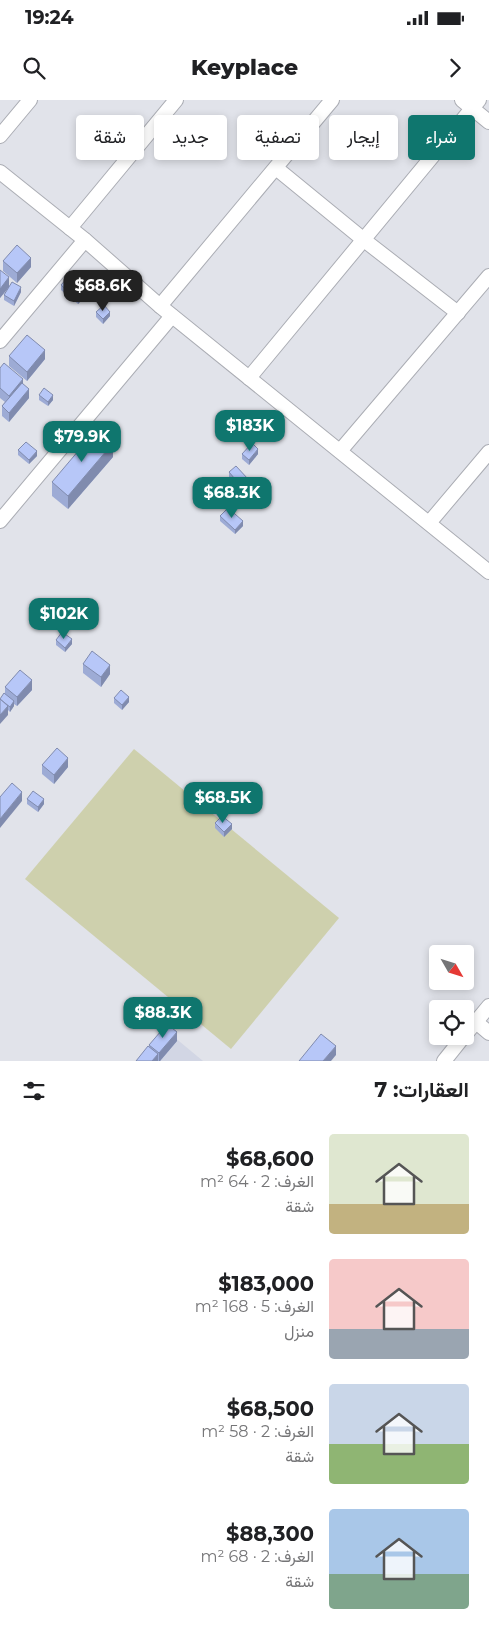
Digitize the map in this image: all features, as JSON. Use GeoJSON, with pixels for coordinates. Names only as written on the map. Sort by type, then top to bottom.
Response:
{"type":"FeatureCollection","features":[{"type":"Feature","properties":{"kind":"street"},"geometry":{"type":"LineString","coordinates":[[0,136],[30,100]]}},
{"type":"Feature","properties":{"kind":"street"},"geometry":{"type":"LineString","coordinates":[[70,228],[176,100]]}},
{"type":"Feature","properties":{"kind":"street"},"geometry":{"type":"LineString","coordinates":[[160,306],[330,101]]}},
{"type":"Feature","properties":{"kind":"street"},"geometry":{"type":"LineString","coordinates":[[249,378],[364,240],[471,103],[489,122]]}},
{"type":"Feature","properties":{"kind":"street"},"geometry":{"type":"LineString","coordinates":[[276,168],[458,313]]}},
{"type":"Feature","properties":{"kind":"street"},"geometry":{"type":"LineString","coordinates":[[0,172],[85,240],[172,316],[489,572]]}},
{"type":"Feature","properties":{"kind":"street"},"geometry":{"type":"LineString","coordinates":[[0,341],[85,240]]}},
{"type":"Feature","properties":{"kind":"street"},"geometry":{"type":"LineString","coordinates":[[340,451],[489,276]]}},
{"type":"Feature","properties":{"kind":"street"},"geometry":{"type":"LineString","coordinates":[[0,521],[172,316]]}},
{"type":"Feature","properties":{"kind":"street"},"geometry":{"type":"LineString","coordinates":[[428,523],[489,452]]}},
{"type":"Feature","properties":{"kind":"street"},"geometry":{"type":"LineString","coordinates":[[474,1024],[489,1006]]}},
{"type":"Feature","properties":{"kind":"street"},"geometry":{"type":"LineString","coordinates":[[476,1022],[489,1033]]}},
{"type":"Feature","properties":{"kind":"street"},"geometry":{"type":"LineString","coordinates":[[444,1061],[457,1045]]}},
{"type":"Feature","properties":{"kind":"shaded area"},"geometry":{"type":"Polygon","coordinates":[[[168,1032],[203,1061],[144,1061],[168,1032]]]}},
{"type":"Feature","properties":{"kind":"green space"},"geometry":{"type":"Polygon","coordinates":[[[134,749],[339,918],[231,1049],[25,879],[134,749]]]}},
{"type":"Feature","properties":{"kind":"building"},"geometry":{"type":"Polygon","coordinates":[[[17,245],[31,258],[17,273],[3,261],[17,245]]]}},
{"type":"Feature","properties":{"kind":"building"},"geometry":{"type":"Polygon","coordinates":[[[0,270],[9,277],[0,289],[0,270]]]}},
{"type":"Feature","properties":{"kind":"building"},"geometry":{"type":"Polygon","coordinates":[[[68,277],[85,292],[78,300],[61,285],[68,277]]]}},
{"type":"Feature","properties":{"kind":"building"},"geometry":{"type":"Polygon","coordinates":[[[12,282],[21,287],[14,301],[4,295],[12,282]]]}},
{"type":"Feature","properties":{"kind":"building"},"geometry":{"type":"Polygon","coordinates":[[[104,305],[110,312],[103,319],[96,312],[104,305]]]}},
{"type":"Feature","properties":{"kind":"building"},"geometry":{"type":"Polygon","coordinates":[[[27,335],[45,350],[27,372],[9,356],[27,335]]]}},
{"type":"Feature","properties":{"kind":"building"},"geometry":{"type":"Polygon","coordinates":[[[4,363],[23,379],[9,396],[0,388],[0,368],[4,363]]]}},
{"type":"Feature","properties":{"kind":"building"},"geometry":{"type":"Polygon","coordinates":[[[22,383],[29,389],[9,413],[2,406],[22,383]]]}},
{"type":"Feature","properties":{"kind":"building"},"geometry":{"type":"Polygon","coordinates":[[[44,388],[53,395],[48,402],[39,395],[44,388]]]}},
{"type":"Feature","properties":{"kind":"building"},"geometry":{"type":"Polygon","coordinates":[[[96,430],[113,443],[68,496],[52,482],[96,430]]]}},
{"type":"Feature","properties":{"kind":"building"},"geometry":{"type":"Polygon","coordinates":[[[26,442],[37,451],[29,460],[18,450],[26,442]]]}},
{"type":"Feature","properties":{"kind":"building"},"geometry":{"type":"Polygon","coordinates":[[[252,443],[258,449],[249,460],[242,454],[252,443]]]}},
{"type":"Feature","properties":{"kind":"building"},"geometry":{"type":"Polygon","coordinates":[[[236,466],[248,479],[241,486],[229,472],[236,466]]]}},
{"type":"Feature","properties":{"kind":"building"},"geometry":{"type":"Polygon","coordinates":[[[228,508],[243,521],[235,530],[220,516],[228,508]]]}},
{"type":"Feature","properties":{"kind":"building"},"geometry":{"type":"Polygon","coordinates":[[[62,632],[72,639],[65,648],[56,640],[62,632]]]}},
{"type":"Feature","properties":{"kind":"building"},"geometry":{"type":"Polygon","coordinates":[[[92,651],[110,665],[101,677],[83,664],[92,651]]]}},
{"type":"Feature","properties":{"kind":"building"},"geometry":{"type":"Polygon","coordinates":[[[20,670],[32,680],[17,697],[5,687],[20,670]]]}},
{"type":"Feature","properties":{"kind":"building"},"geometry":{"type":"Polygon","coordinates":[[[121,690],[129,697],[122,705],[114,698],[121,690]]]}},
{"type":"Feature","properties":{"kind":"building"},"geometry":{"type":"Polygon","coordinates":[[[4,693],[14,701],[10,707],[0,699],[4,693]]]}},
{"type":"Feature","properties":{"kind":"building"},"geometry":{"type":"Polygon","coordinates":[[[0,699],[8,706],[0,715],[0,699]]]}},
{"type":"Feature","properties":{"kind":"building"},"geometry":{"type":"Polygon","coordinates":[[[57,748],[68,758],[54,775],[42,765],[57,748]]]}},
{"type":"Feature","properties":{"kind":"building"},"geometry":{"type":"Polygon","coordinates":[[[12,783],[22,792],[0,819],[0,797],[12,783]]]}},
{"type":"Feature","properties":{"kind":"building"},"geometry":{"type":"Polygon","coordinates":[[[33,791],[44,799],[38,807],[27,799],[33,791]]]}},
{"type":"Feature","properties":{"kind":"building"},"geometry":{"type":"Polygon","coordinates":[[[222,816],[232,824],[224,832],[215,823],[222,816]]]}},
{"type":"Feature","properties":{"kind":"building"},"geometry":{"type":"Polygon","coordinates":[[[167,1024],[177,1032],[159,1053],[149,1045],[167,1024]]]}},
{"type":"Feature","properties":{"kind":"building"},"geometry":{"type":"Polygon","coordinates":[[[321,1034],[336,1046],[323,1061],[299,1061],[321,1034]]]}},
{"type":"Feature","properties":{"kind":"building"},"geometry":{"type":"Polygon","coordinates":[[[148,1046],[158,1054],[152,1061],[136,1061],[148,1046]]]}}]}
